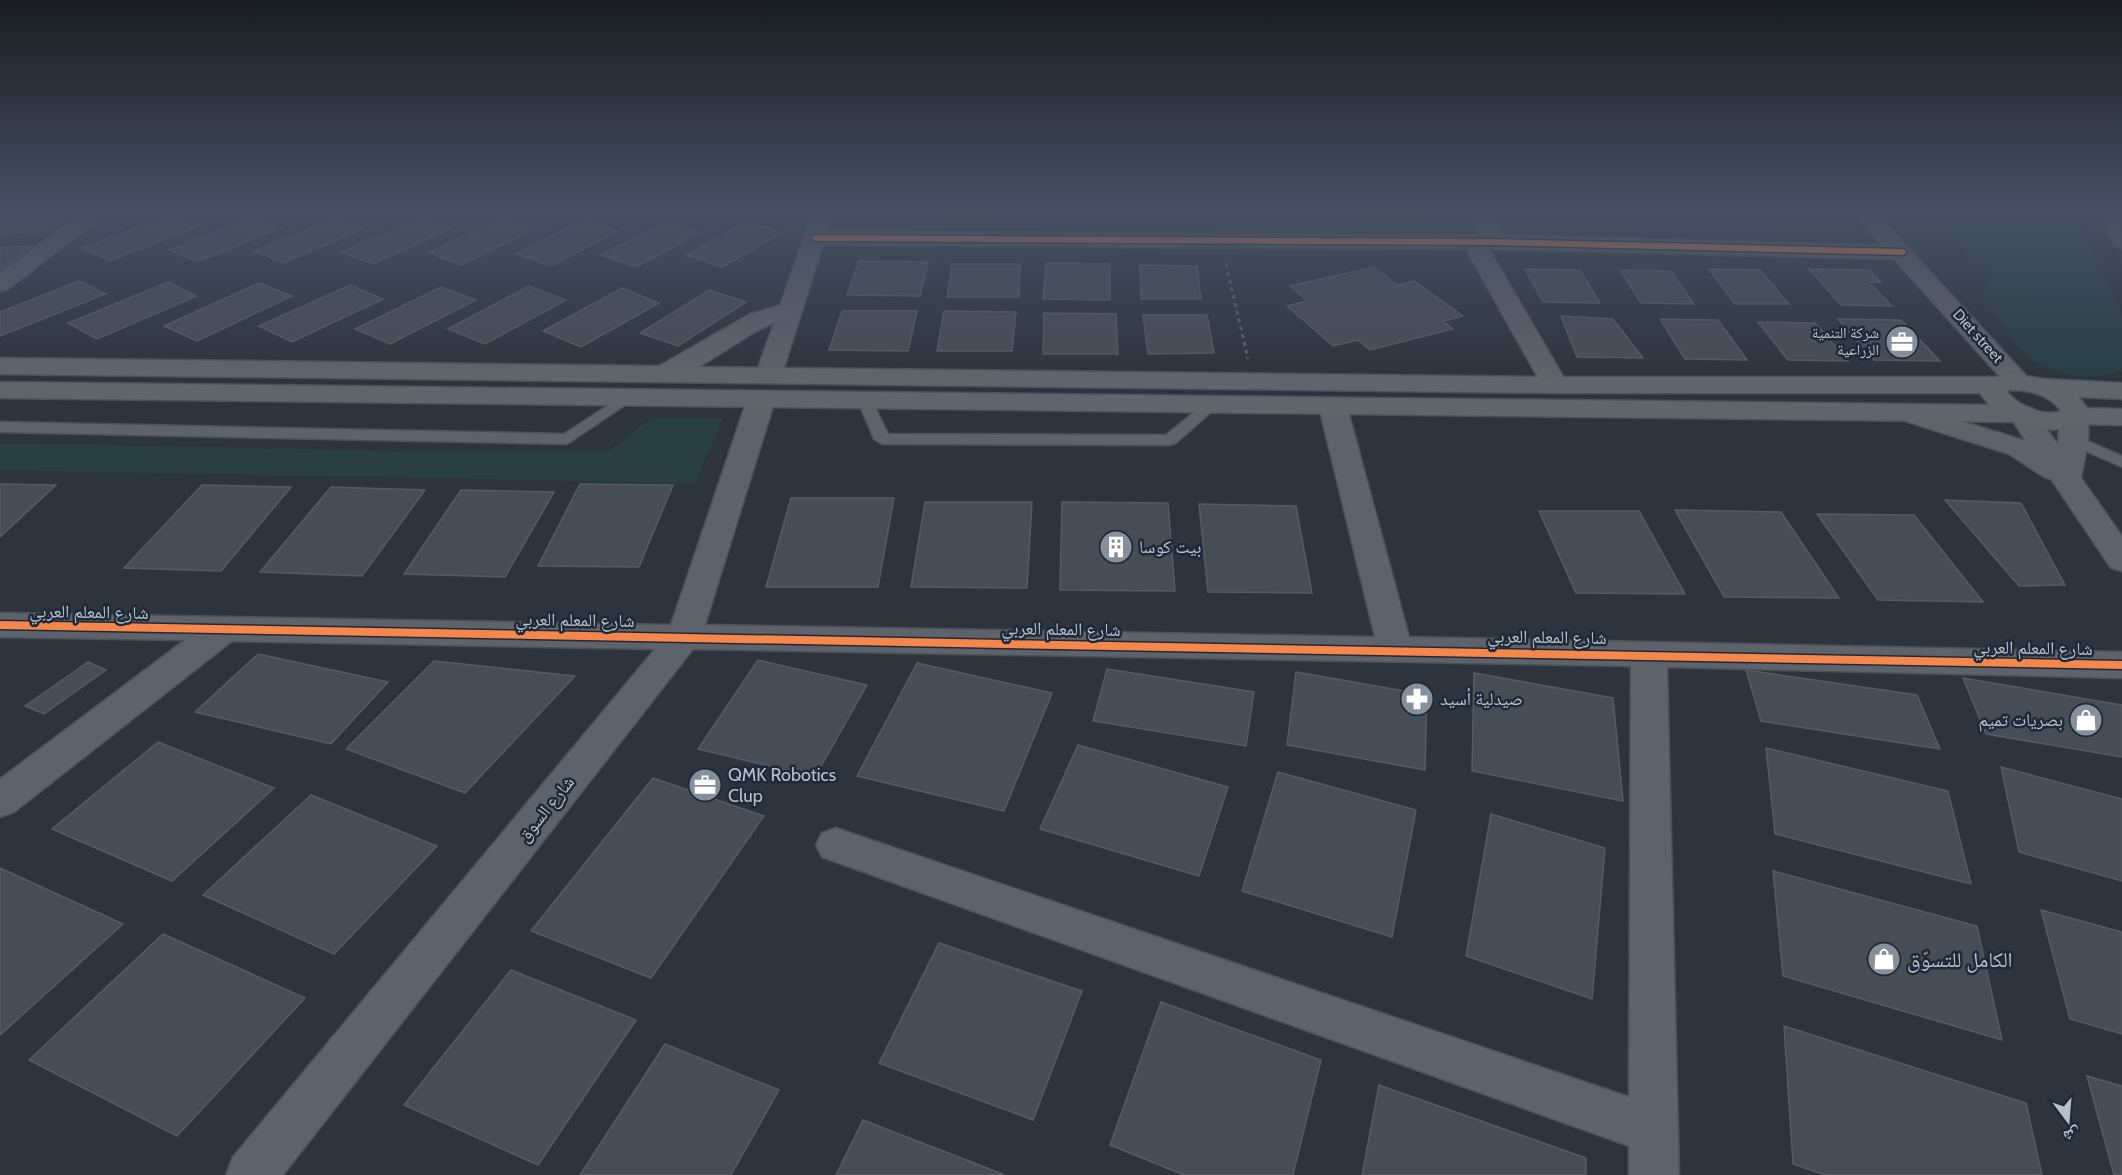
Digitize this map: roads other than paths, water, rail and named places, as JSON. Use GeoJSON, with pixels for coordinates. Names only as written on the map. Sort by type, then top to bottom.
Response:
{"type":"FeatureCollection","features":[{"type":"Feature","properties":{"kind":"main road"},"geometry":{"type":"LineString","coordinates":[[663,372],[707,352],[760,318],[791,309]]}},
{"type":"Feature","properties":{"kind":"main road"},"geometry":{"type":"LineString","coordinates":[[0,366],[663,372],[864,401],[1915,415],[2022,414],[2058,421],[2073,428],[2122,417]]}},
{"type":"Feature","properties":{"kind":"main road"},"geometry":{"type":"LineString","coordinates":[[0,390],[626,398],[765,387],[1253,380],[1555,385],[2019,384],[2122,391]]}},
{"type":"Feature","properties":{"kind":"main road"},"geometry":{"type":"LineString","coordinates":[[2022,414],[2009,408],[1994,395],[1993,389],[2019,384],[2059,394],[2072,404],[2075,411],[2073,428]]}},
{"type":"Feature","properties":{"kind":"street"},"geometry":{"type":"LineString","coordinates":[[0,284],[23,267]]}},
{"type":"Feature","properties":{"kind":"street","name":"شارع السوق"},"geometry":{"type":"LineString","coordinates":[[251,1175],[684,637],[805,267]]}},
{"type":"Feature","properties":{"kind":"street"},"geometry":{"type":"LineString","coordinates":[[1497,267],[1555,385]]}},
{"type":"Feature","properties":{"kind":"street","name":"Diet street"},"geometry":{"type":"LineString","coordinates":[[1916,267],[2019,384]]}},
{"type":"Feature","properties":{"kind":"street"},"geometry":{"type":"LineString","coordinates":[[1333,407],[1395,650]]}},
{"type":"Feature","properties":{"kind":"street"},"geometry":{"type":"LineString","coordinates":[[2022,414],[2122,560]]}},
{"type":"Feature","properties":{"kind":"street"},"geometry":{"type":"LineString","coordinates":[[1915,415],[2019,448],[2066,479]]}},
{"type":"Feature","properties":{"kind":"street"},"geometry":{"type":"LineString","coordinates":[[2066,479],[2073,428]]}},
{"type":"Feature","properties":{"kind":"street","name":"شارع المعلم العربي"},"geometry":{"type":"LineString","coordinates":[[0,625],[1649,654],[2122,665]]}},
{"type":"Feature","properties":{"kind":"street"},"geometry":{"type":"LineString","coordinates":[[0,801],[224,629]]}},
{"type":"Feature","properties":{"kind":"street"},"geometry":{"type":"LineString","coordinates":[[1649,654],[1654,1175]]}},
{"type":"Feature","properties":{"kind":"street"},"geometry":{"type":"LineString","coordinates":[[836,845],[1654,1130]]}},
{"type":"Feature","properties":{"kind":"lane"},"geometry":{"type":"LineString","coordinates":[[0,427],[567,439],[626,398]]}},
{"type":"Feature","properties":{"kind":"lane"},"geometry":{"type":"LineString","coordinates":[[864,401],[882,439],[1170,440],[1212,405]]}},
{"type":"Feature","properties":{"kind":"lane"},"geometry":{"type":"LineString","coordinates":[[2073,428],[2122,462]]}},
{"type":"Feature","properties":{"kind":"place","name":"شركة التنمية الزراعية"},"geometry":{"type":"Point","coordinates":[1902,342]}},
{"type":"Feature","properties":{"kind":"place","name":"بيت كوسا"},"geometry":{"type":"Point","coordinates":[1116,547]}},
{"type":"Feature","properties":{"kind":"place","name":"صيدلية أسيد"},"geometry":{"type":"Point","coordinates":[1417,699]}},
{"type":"Feature","properties":{"kind":"place","name":"بصريات تميم"},"geometry":{"type":"Point","coordinates":[2086,720]}},
{"type":"Feature","properties":{"kind":"place","name":"QMK Robotics Clup"},"geometry":{"type":"Point","coordinates":[705,785]}},
{"type":"Feature","properties":{"kind":"place","name":"الكامل للتسوّق"},"geometry":{"type":"Point","coordinates":[1884,959]}}]}
